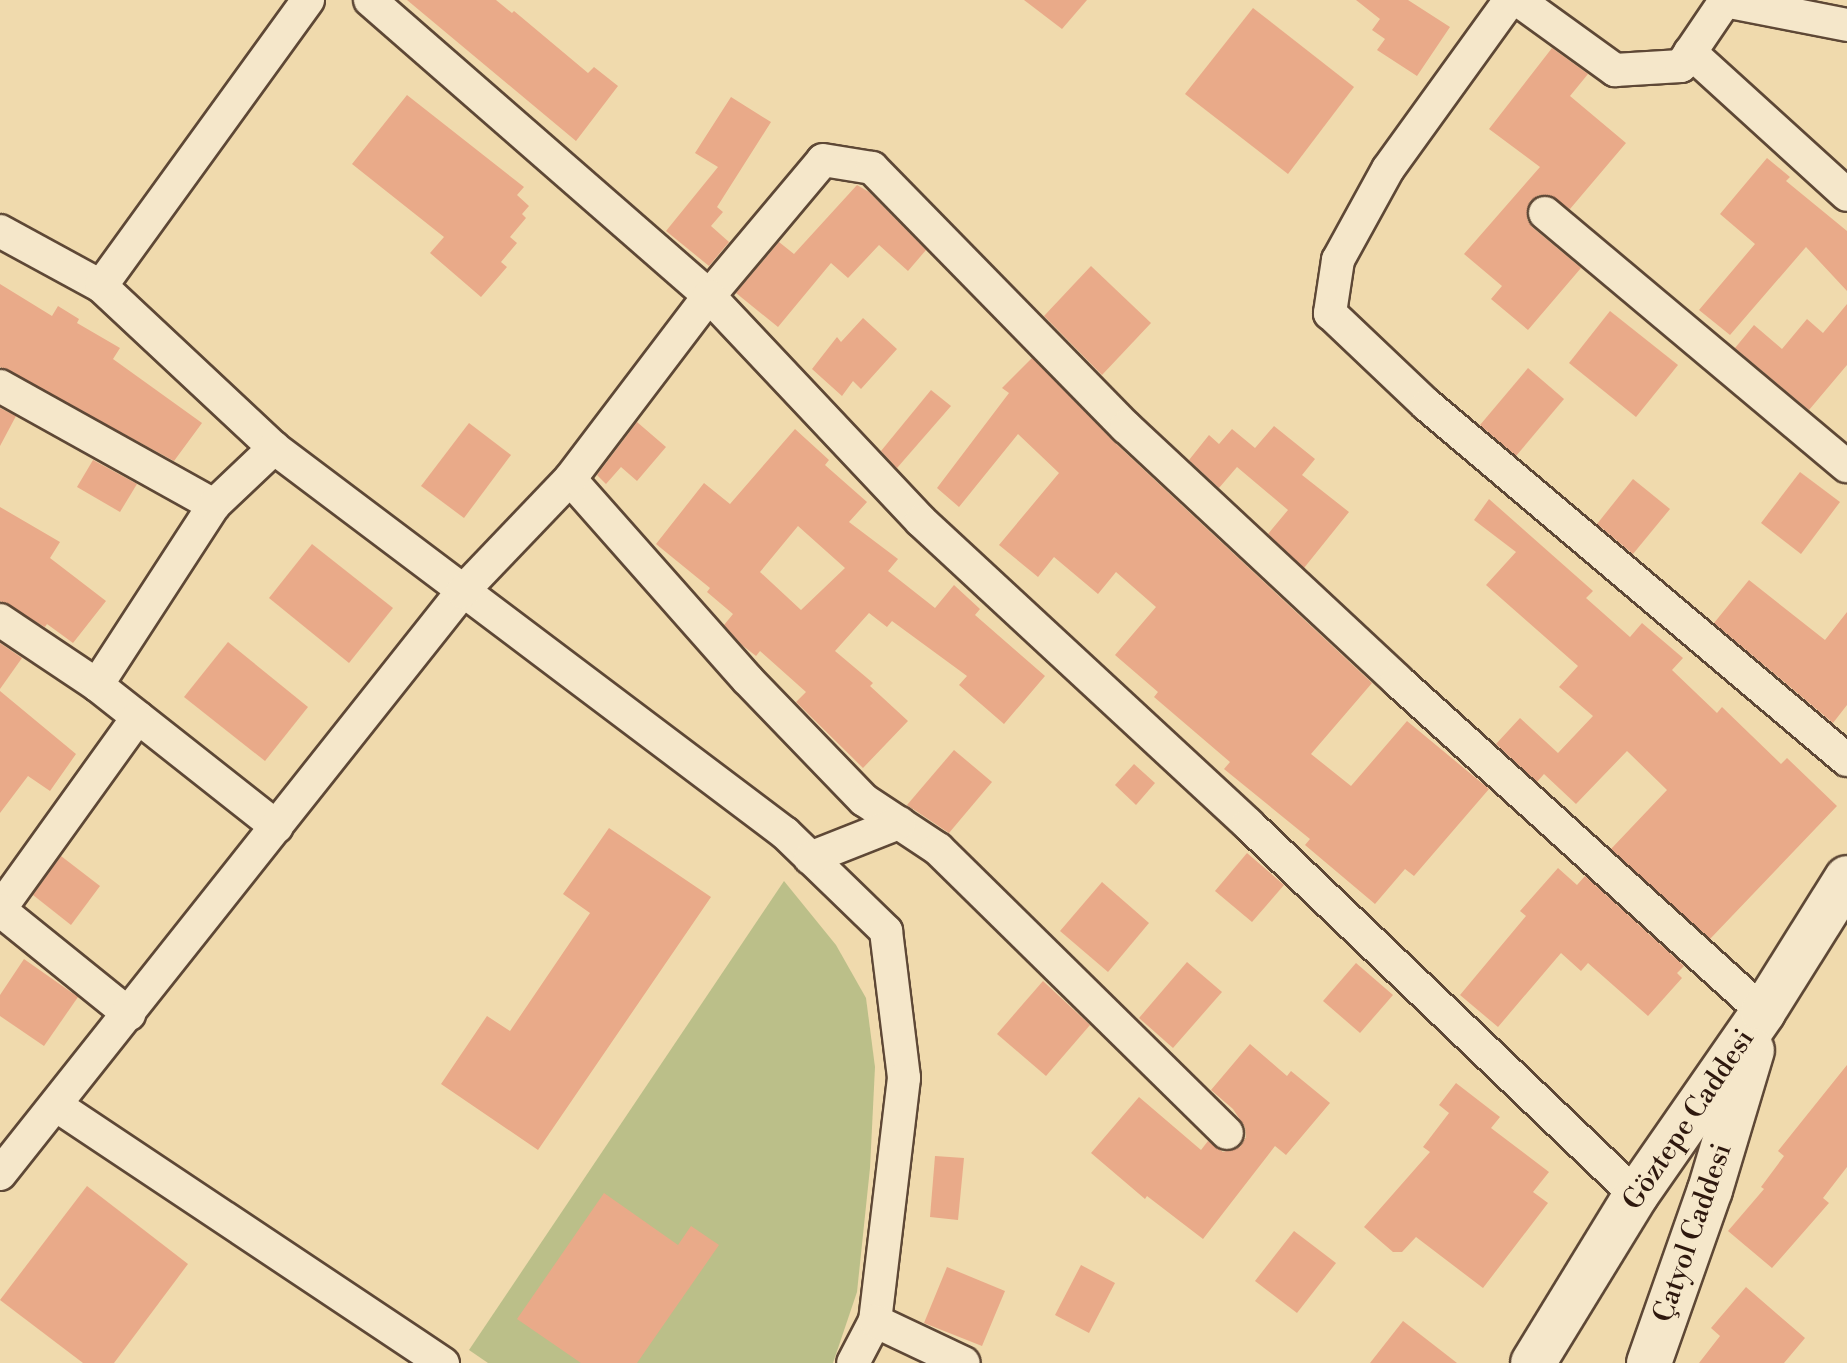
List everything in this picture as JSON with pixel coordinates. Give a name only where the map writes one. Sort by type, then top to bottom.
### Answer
[{"type":"street","points":[[101,286],[308,0]]},
{"type":"street","points":[[370,0],[709,296],[921,521],[1248,824],[1636,1195]]},
{"type":"street","points":[[1510,0],[1388,169],[1338,260],[1330,313],[1427,405],[1847,760]]},
{"type":"street","points":[[1518,0],[1615,70],[1681,66],[1725,1],[1750,2],[1847,25]]},
{"type":"street","points":[[1690,52],[1847,195]]},
{"type":"street","points":[[0,1174],[462,592],[570,479],[709,296],[823,160],[872,168],[1126,427],[1763,1012]]},
{"type":"street","points":[[1545,213],[1847,466]]},
{"type":"street","points":[[0,231],[101,286],[274,448],[785,833],[886,931],[904,1078],[875,1321],[853,1363]]},
{"type":"street","points":[[0,386],[214,505]]},
{"type":"street","points":[[97,685],[214,505],[274,448]]},
{"type":"street","points":[[570,479],[748,680],[864,800],[938,849],[1227,1133]]},
{"type":"street","points":[[0,620],[97,685],[277,827]]},
{"type":"street","points":[[129,1014],[0,910],[138,717]]},
{"type":"street","points":[[810,858],[899,823]]},
{"type":"street","name":"Göztepe Caddesi","points":[[1533,1363],[1636,1195],[1763,1012],[1847,878]]},
{"type":"street","name":"Çatyol Caddesi","points":[[1649,1363],[1710,1190],[1763,1012]]},
{"type":"street","points":[[57,1106],[443,1363]]},
{"type":"street","points":[[875,1321],[964,1363]]},
{"type":"green space","points":[[784,881],[836,945],[866,998],[875,1067],[870,1168],[857,1292],[833,1363],[488,1363],[469,1350]]},
{"type":"building","points":[[407,0],[496,0],[512,13],[514,11],[588,73],[594,67],[618,86],[576,141]]},
{"type":"building","points":[[1024,0],[1087,0],[1062,29]]},
{"type":"building","points":[[1356,0],[1408,0],[1450,27],[1417,76],[1377,50],[1385,39],[1372,30],[1380,19]]},
{"type":"building","points":[[1253,8],[1354,87],[1288,174],[1185,94]]},
{"type":"building","points":[[1552,48],[1588,74],[1570,96],[1626,143],[1570,209],[1549,195],[1539,195],[1530,201],[1527,219],[1532,227],[1581,268],[1528,330],[1491,299],[1502,286],[1464,254],[1540,167],[1489,129]]},
{"type":"building","points":[[407,95],[524,187],[517,195],[529,206],[522,214],[526,218],[510,237],[517,243],[501,262],[507,267],[481,297],[430,253],[444,237],[352,164]]},
{"type":"building","points":[[731,97],[771,122],[717,207],[723,212],[711,226],[729,242],[709,266],[666,231],[718,167],[695,153]]},
{"type":"building","points":[[1767,158],[1790,177],[1786,181],[1847,231],[1847,291],[1806,247],[1730,335],[1699,310],[1755,244],[1720,214]]},
{"type":"building","points":[[857,185],[869,192],[926,250],[908,271],[879,245],[848,278],[831,263],[778,327],[736,293],[779,242],[794,254]]},
{"type":"building","points":[[1091,266],[1151,323],[1102,375],[1044,316]]},
{"type":"building","points":[[0,284],[52,316],[58,306],[79,319],[77,323],[120,348],[113,359],[202,423],[174,461],[0,367]]},
{"type":"building","points":[[1847,304],[1847,365],[1809,410],[1735,348],[1754,325],[1782,349],[1807,319],[1823,333]]},
{"type":"building","points":[[1610,311],[1678,365],[1636,417],[1569,363]]},
{"type":"building","points":[[863,318],[897,349],[861,389],[853,381],[842,396],[812,369],[837,337],[841,342]]},
{"type":"building","points":[[1032,358],[1113,441],[1372,683],[1311,754],[1351,786],[1407,721],[1489,789],[1414,876],[1405,869],[1375,904],[1305,845],[1310,839],[1224,769],[1230,762],[1154,697],[1158,692],[1115,655],[1156,607],[1116,572],[1098,594],[1054,557],[1038,577],[999,545],[1059,473],[1018,434],[959,507],[937,488],[1009,393],[1002,388]]},
{"type":"building","points":[[1528,368],[1564,399],[1516,456],[1480,425]]},
{"type":"building","points":[[931,390],[951,406],[897,468],[881,451]]},
{"type":"building","points":[[0,408],[16,416],[0,446]]},
{"type":"building","points":[[637,422],[666,447],[637,481],[621,467],[606,484],[597,475]]},
{"type":"building","points":[[469,423],[511,455],[464,518],[421,486]]},
{"type":"building","points":[[1274,426],[1315,459],[1302,475],[1349,512],[1304,568],[1268,534],[1288,510],[1237,467],[1219,488],[1189,460],[1209,435],[1219,444],[1232,429],[1255,448]]},
{"type":"building","points":[[795,429],[829,460],[825,465],[867,502],[849,522],[898,559],[888,571],[935,608],[954,585],[980,609],[975,615],[1045,676],[1004,724],[959,685],[967,676],[892,621],[887,627],[869,613],[835,651],[873,683],[870,686],[908,721],[863,768],[796,702],[806,692],[760,651],[756,656],[742,645],[724,625],[733,614],[707,592],[710,588],[656,544],[704,483],[730,504]],"holes":[[[798,526],[845,568],[801,610],[760,572]]]},
{"type":"building","points":[[93,460],[137,484],[120,512],[77,487]]},
{"type":"building","points":[[1800,472],[1840,502],[1801,554],[1761,523]]},
{"type":"building","points":[[1633,479],[1670,509],[1633,554],[1597,524]]},
{"type":"building","points":[[1489,499],[1593,591],[1586,598],[1630,637],[1642,623],[1683,658],[1672,670],[1717,713],[1722,707],[1781,764],[1787,758],[1837,806],[1710,939],[1611,849],[1667,790],[1627,751],[1576,804],[1544,774],[1537,782],[1496,744],[1520,718],[1558,753],[1593,716],[1559,687],[1578,666],[1486,585],[1516,552],[1474,520]]},
{"type":"building","points":[[0,507],[60,542],[50,558],[106,601],[73,643],[47,624],[45,627],[0,601]]},
{"type":"building","points":[[312,544],[393,608],[349,663],[269,598]]},
{"type":"building","points":[[1749,580],[1825,640],[1847,612],[1847,705],[1833,723],[1714,623]]},
{"type":"building","points":[[228,642],[308,707],[265,761],[184,697]]},
{"type":"building","points":[[0,643],[22,658],[0,689]]},
{"type":"building","points":[[0,691],[76,754],[50,791],[28,776],[0,813]]},
{"type":"building","points":[[954,750],[992,782],[949,833],[907,805]]},
{"type":"building","points":[[1134,764],[1155,783],[1136,805],[1115,785]]},
{"type":"building","points":[[609,828],[711,897],[538,1150],[441,1084],[487,1016],[510,1031],[590,913],[563,894]]},
{"type":"building","points":[[1247,853],[1284,885],[1252,922],[1215,891]]},
{"type":"building","points":[[61,856],[100,886],[71,925],[33,895]]},
{"type":"building","points":[[1558,868],[1577,885],[1585,876],[1684,966],[1677,973],[1682,978],[1648,1016],[1588,963],[1581,971],[1561,953],[1498,1027],[1460,995],[1526,916],[1520,911]]},
{"type":"building","points":[[1102,882],[1149,923],[1108,972],[1060,931]]},
{"type":"building","points":[[24,959],[78,997],[44,1046],[0,1016],[0,995]]},
{"type":"building","points":[[1187,962],[1222,992],[1173,1048],[1139,1018]]},
{"type":"building","points":[[1356,963],[1393,995],[1360,1033],[1323,1001]]},
{"type":"building","points":[[1043,981],[1090,1025],[1046,1076],[997,1034]]},
{"type":"building","points":[[1250,1044],[1287,1076],[1291,1071],[1330,1103],[1286,1155],[1275,1146],[1203,1239],[1147,1196],[1145,1199],[1091,1153],[1139,1097],[1201,1150],[1208,1141],[1223,1152],[1240,1147],[1246,1137],[1245,1127],[1233,1109],[1211,1090]]},
{"type":"building","points":[[1847,1065],[1847,1167],[1823,1198],[1829,1203],[1772,1268],[1728,1231],[1764,1189],[1761,1187],[1784,1156],[1778,1151]]},
{"type":"building","points":[[1456,1083],[1500,1117],[1491,1128],[1549,1172],[1533,1192],[1548,1203],[1483,1288],[1416,1237],[1402,1252],[1393,1252],[1364,1227],[1430,1152],[1423,1147],[1449,1113],[1439,1105]]},
{"type":"building","points":[[935,1156],[964,1158],[958,1220],[930,1217]]},
{"type":"building","points":[[87,1186],[188,1264],[114,1363],[83,1363],[0,1300]]},
{"type":"building","points":[[604,1193],[678,1245],[691,1226],[719,1245],[637,1363],[581,1363],[517,1319]]},
{"type":"building","points":[[1294,1231],[1336,1263],[1297,1313],[1255,1281]]},
{"type":"building","points":[[1081,1265],[1115,1283],[1089,1333],[1055,1315]]},
{"type":"building","points":[[947,1267],[1005,1291],[982,1346],[924,1323]]},
{"type":"building","points":[[1746,1287],[1805,1338],[1784,1363],[1699,1363],[1720,1336],[1711,1328]]},
{"type":"building","points":[[1403,1321],[1457,1363],[1370,1363]]}]
